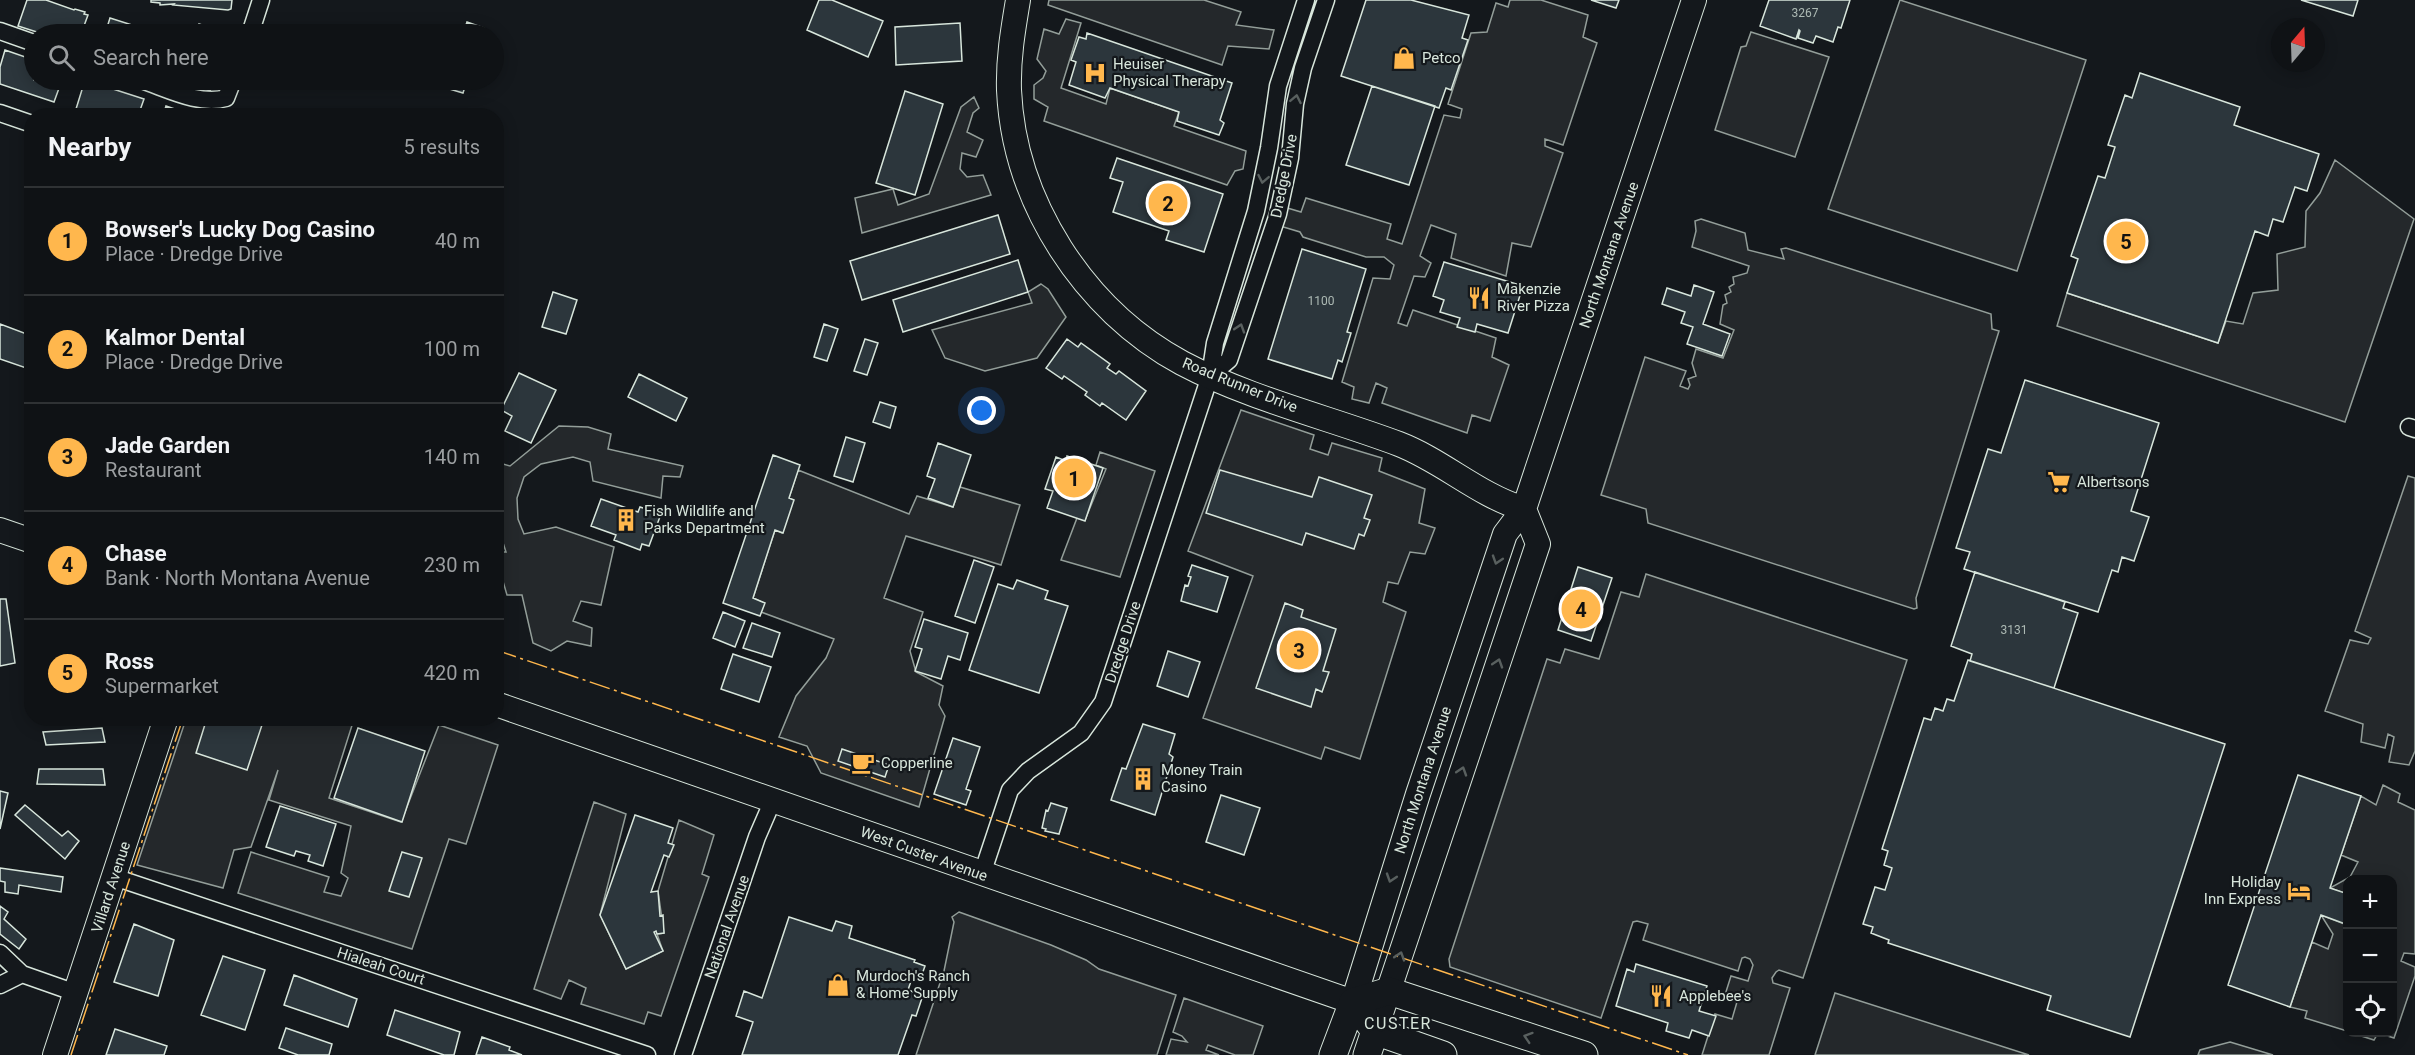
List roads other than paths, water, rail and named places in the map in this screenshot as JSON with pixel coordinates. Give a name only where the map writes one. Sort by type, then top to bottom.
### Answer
[{"type":"main road","name":"Road Runner Drive","points":[[1018,0],[1010,44],[1009,93],[1013,127],[1021,161],[1037,206],[1073,267],[1103,303],[1137,334],[1167,354],[1210,376],[1408,448],[1446,468],[1483,492],[1524,509]]},
{"type":"main road","name":"North Montana Avenue","points":[[1333,1055],[1353,1002],[1414,805],[1505,534],[1524,509],[1694,0]]},
{"type":"main road","points":[[1371,1043],[1538,544],[1524,509]]},
{"type":"main road","points":[[0,530],[24,538]]},
{"type":"main road","name":"West Custer Avenue","points":[[504,707],[1353,1002]]},
{"type":"main road","name":"Villard Avenue","points":[[55,1055],[163,726]]},
{"type":"main road","points":[[1371,1043],[1353,1002],[1389,991],[1584,1055]]},
{"type":"main road","points":[[1371,1043],[1443,1055]]},
{"type":"street","points":[[253,24],[261,0]]},
{"type":"street","name":"Dredge Drive","points":[[982,874],[1010,790],[1028,771],[1081,733],[1103,702],[1210,376],[1215,343],[1256,211],[1269,148],[1278,86],[1306,0]]},
{"type":"street","name":"Dredge Drive","points":[[1210,376],[1229,360],[1278,214],[1290,158],[1295,104],[1301,77],[1326,0]]},
{"type":"street","points":[[0,31],[24,39]]},
{"type":"street","points":[[170,90],[190,97],[216,101],[226,98],[229,90]]},
{"type":"street","points":[[0,113],[24,121]]},
{"type":"street","name":"National Avenue","points":[[683,1055],[757,837],[773,800]]},
{"type":"street","name":"Hialeah Court","points":[[114,877],[647,1055]]},
{"type":"street","points":[[0,953],[22,974],[76,993]]},
{"type":"street","points":[[0,985],[22,974]]},
{"type":"place","name":"Petco","points":[[1404,58]]},
{"type":"place","name":"Heuiser Physical Therapy","points":[[1095,73]]},
{"type":"place","name":"Kalmor Dental","points":[[1168,203]]},
{"type":"place","name":"Ross","points":[[2126,241]]},
{"type":"place","name":"Makenzie River Pizza","points":[[1479,298]]},
{"type":"place","name":"Bowser's Lucky Dog Casino","points":[[1074,478]]},
{"type":"place","name":"Albertsons","points":[[2059,482]]},
{"type":"place","name":"Fish Wildlife and Parks Department","points":[[626,520]]},
{"type":"place","name":"Chase","points":[[1581,609]]},
{"type":"place","name":"Jade Garden","points":[[1299,650]]},
{"type":"place","name":"Copperline","points":[[863,763]]},
{"type":"place","name":"Money Train Casino","points":[[1143,779]]},
{"type":"place","name":"Holiday Inn Express","points":[[2299,891]]},
{"type":"place","name":"Murdoch's Ranch & Home Supply","points":[[838,985]]},
{"type":"place","name":"Applebee's","points":[[1661,996]]},
{"type":"district","name":"CUSTER","points":[[1398,1023]]}]
